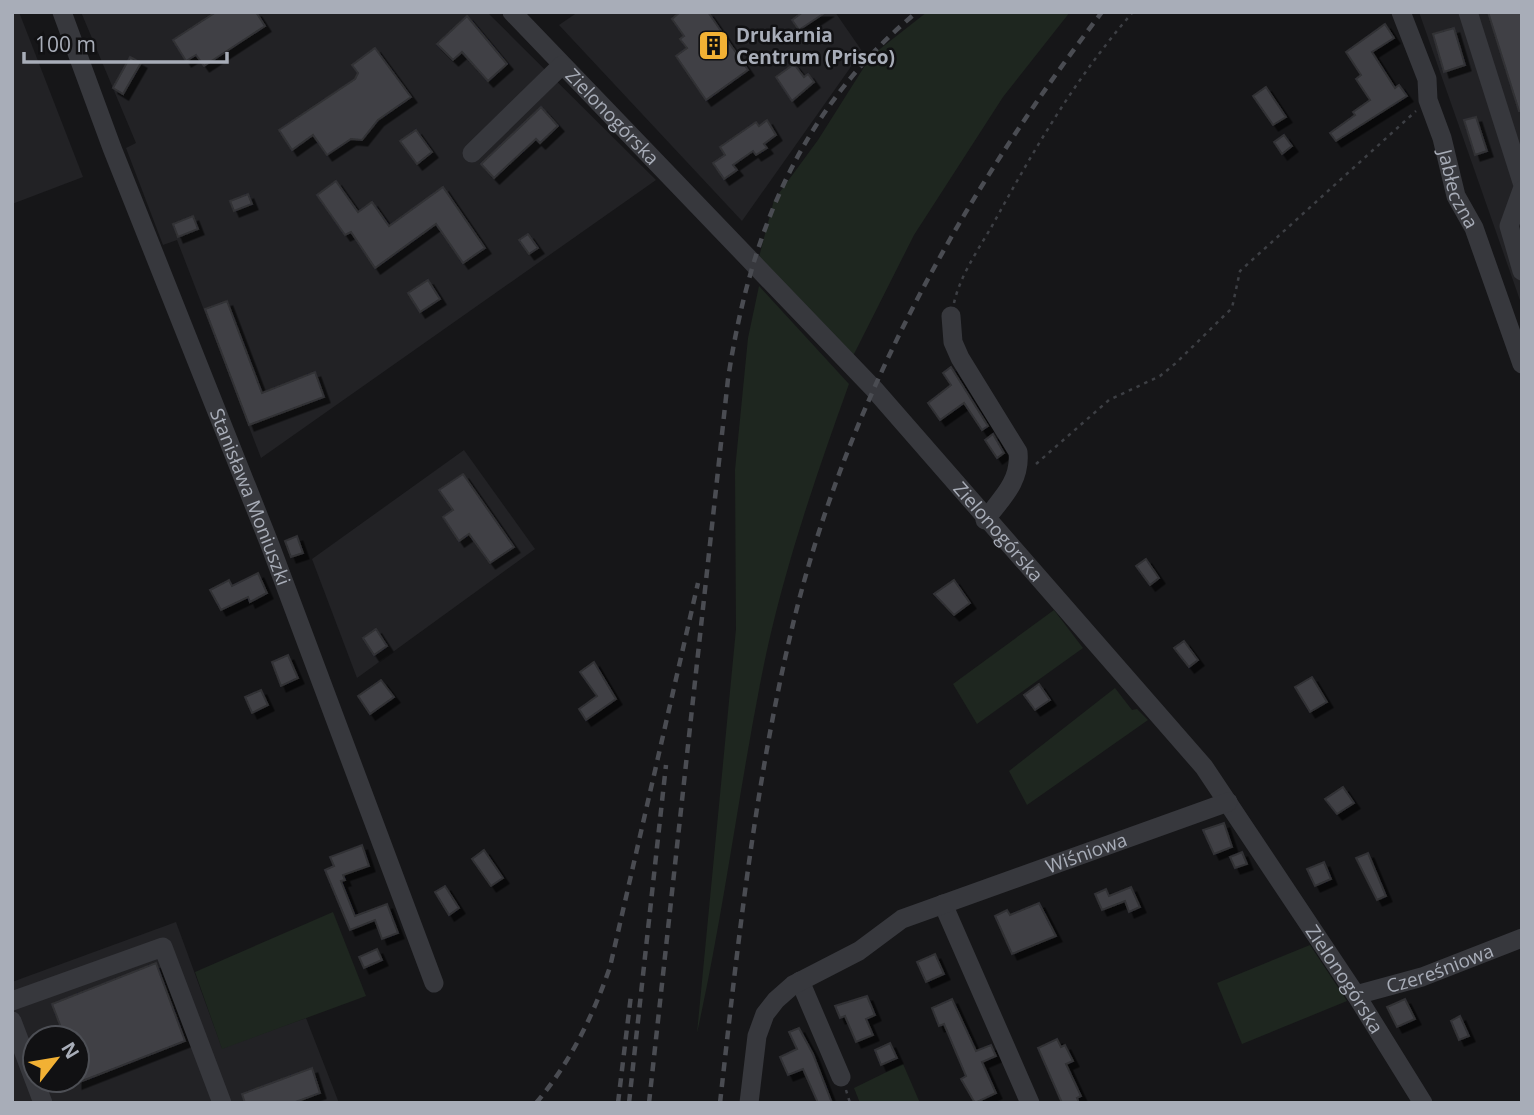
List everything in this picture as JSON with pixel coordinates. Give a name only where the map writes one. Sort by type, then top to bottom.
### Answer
[{"type":"street","name":"Stanisława Moniuszki","points":[[62,12],[112,148],[270,545],[434,984]]},
{"type":"street","name":"Zielonogórska","points":[[512,12],[874,389],[985,520],[1204,767],[1356,995],[1423,1103]]},
{"type":"street","name":"Jabłeczna","points":[[1401,12],[1427,79],[1428,100],[1442,138],[1456,196],[1474,228],[1522,364]]},
{"type":"street","points":[[1468,12],[1522,182]]},
{"type":"street","points":[[472,153],[562,65]]},
{"type":"street","points":[[1522,190],[1509,226],[1522,271]]},
{"type":"street","points":[[951,316],[953,342],[960,358],[1018,452],[1020,466],[1013,485],[985,520]]},
{"type":"street","name":"Wiśniowa","points":[[749,1103],[757,1036],[765,1014],[776,1000],[800,981],[859,951],[902,919],[1228,803]]},
{"type":"street","points":[[943,904],[1030,1103]]},
{"type":"street","name":"Czereśniowa","points":[[1356,995],[1422,976],[1522,938]]},
{"type":"street","points":[[12,1001],[163,947],[222,1103]]},
{"type":"street","points":[[800,981],[841,1077]]},
{"type":"street","points":[[12,1021],[43,1103]]},
{"type":"path","points":[[951,316],[965,275],[1026,162],[1091,64],[1133,12]]},
{"type":"path","points":[[1031,468],[1109,400],[1160,376],[1176,363],[1232,308],[1240,271],[1428,100]]},
{"type":"shaded area","points":[[12,12],[19,12],[83,177],[12,204]]},
{"type":"shaded area","points":[[81,12],[487,12],[656,180],[261,458],[177,240],[163,245],[126,148],[136,143]]},
{"type":"shaded area","points":[[578,12],[835,12],[862,51],[742,221],[559,25]]},
{"type":"shaded area","points":[[927,12],[1070,12],[1003,97],[914,235],[853,356],[759,257],[774,200],[818,140],[871,56]]},
{"type":"shaded area","points":[[1419,12],[1522,12],[1522,306],[1473,166]]},
{"type":"shaded area","points":[[759,286],[849,384],[799,530],[769,641],[697,1033],[736,629],[735,470],[748,338]]},
{"type":"shaded area","points":[[464,450],[535,549],[357,678],[312,559]]},
{"type":"shaded area","points":[[1054,610],[1083,648],[977,724],[953,684]]},
{"type":"shaded area","points":[[1115,688],[1132,710],[1137,709],[1148,720],[1027,805],[1009,771]]},
{"type":"shaded area","points":[[333,912],[366,996],[222,1049],[195,972]]},
{"type":"shaded area","points":[[176,922],[222,1048],[306,1018],[339,1103],[12,1103],[12,982]]},
{"type":"shaded area","points":[[1310,945],[1347,1001],[1242,1044],[1217,983]]},
{"type":"shaded area","points":[[903,1064],[920,1103],[860,1103],[854,1088]]},
{"type":"building","points":[[216,12],[256,12],[265,26],[204,66],[196,55],[186,61],[173,40]]},
{"type":"building","points":[[680,12],[708,12],[748,70],[706,100],[676,56],[687,48],[680,39],[684,36],[672,19]]},
{"type":"building","points":[[803,12],[826,12],[799,30],[792,20]]},
{"type":"building","points":[[1488,12],[1522,12],[1522,111],[1519,111]]},
{"type":"building","points":[[467,16],[507,64],[488,81],[462,52],[453,60],[437,44]]},
{"type":"building","points":[[1385,24],[1394,38],[1372,52],[1395,88],[1399,85],[1407,96],[1336,141],[1330,133],[1370,100],[1356,79],[1361,75],[1346,52]]},
{"type":"building","points":[[1454,28],[1465,65],[1444,72],[1433,34]]},
{"type":"building","points":[[375,48],[411,97],[378,120],[362,140],[351,139],[327,155],[313,135],[292,150],[279,130],[355,79],[358,73],[352,65]]},
{"type":"building","points":[[130,57],[141,63],[123,94],[113,88]]},
{"type":"building","points":[[794,64],[804,77],[808,74],[814,82],[792,101],[776,77]]},
{"type":"building","points":[[1266,87],[1286,117],[1273,125],[1253,96]]},
{"type":"building","points":[[541,107],[558,126],[540,143],[536,139],[494,178],[481,164]]},
{"type":"building","points":[[1476,117],[1487,151],[1475,155],[1464,120]]},
{"type":"building","points":[[767,120],[776,135],[764,144],[767,148],[756,155],[753,151],[733,165],[737,170],[724,179],[713,163],[725,155],[720,147],[756,122],[759,126]]},
{"type":"building","points":[[416,130],[432,152],[417,164],[400,141]]},
{"type":"building","points":[[1284,135],[1292,146],[1282,154],[1274,142]]},
{"type":"building","points":[[336,181],[358,212],[372,202],[389,226],[443,187],[485,248],[463,263],[436,224],[375,268],[351,232],[345,235],[317,195]]},
{"type":"building","points":[[248,194],[252,204],[234,211],[230,201]]},
{"type":"building","points":[[193,216],[198,229],[178,237],[173,224]]},
{"type":"building","points":[[528,234],[538,248],[529,254],[519,240]]},
{"type":"building","points":[[428,280],[440,299],[420,312],[408,293]]},
{"type":"building","points":[[227,301],[262,393],[315,372],[324,397],[249,425],[205,309]]},
{"type":"building","points":[[951,367],[988,426],[982,430],[964,403],[940,420],[928,403],[951,385],[943,373]]},
{"type":"building","points":[[993,434],[1004,453],[997,458],[985,440]]},
{"type":"building","points":[[463,474],[514,547],[490,563],[469,534],[459,541],[443,517],[453,510],[439,490]]},
{"type":"building","points":[[297,536],[303,553],[291,557],[285,541]]},
{"type":"building","points":[[1146,559],[1159,578],[1150,585],[1136,566]]},
{"type":"building","points":[[258,573],[267,593],[250,602],[248,597],[221,610],[210,590],[229,580],[232,586]]},
{"type":"building","points":[[954,580],[970,603],[954,615],[934,594]]},
{"type":"building","points":[[376,629],[387,646],[374,655],[363,638]]},
{"type":"building","points":[[1184,641],[1198,660],[1189,667],[1174,648]]},
{"type":"building","points":[[288,655],[298,678],[281,686],[272,662]]},
{"type":"building","points":[[594,662],[616,699],[586,720],[579,709],[597,696],[580,672]]},
{"type":"building","points":[[1312,677],[1327,702],[1310,712],[1295,687]]},
{"type":"building","points":[[381,680],[394,697],[370,714],[358,696]]},
{"type":"building","points":[[1039,684],[1050,700],[1035,710],[1024,695]]},
{"type":"building","points":[[261,690],[268,705],[252,713],[245,697]]},
{"type":"building","points":[[1343,787],[1354,803],[1337,814],[1325,799]]},
{"type":"building","points":[[1224,823],[1232,847],[1214,854],[1203,830]]},
{"type":"building","points":[[362,845],[369,866],[343,875],[345,880],[341,881],[355,916],[387,904],[398,933],[382,939],[375,920],[350,930],[325,870],[334,866],[330,857]]},
{"type":"building","points":[[484,850],[503,878],[491,886],[472,859]]},
{"type":"building","points":[[1242,852],[1247,864],[1235,868],[1230,857]]},
{"type":"building","points":[[1368,853],[1386,896],[1377,900],[1356,858]]},
{"type":"building","points":[[1324,862],[1331,879],[1315,886],[1307,869]]},
{"type":"building","points":[[445,886],[459,908],[449,915],[435,892]]},
{"type":"building","points":[[1131,887],[1140,907],[1129,912],[1125,901],[1102,910],[1095,894],[1106,889],[1109,896]]},
{"type":"building","points":[[1039,903],[1056,936],[1012,954],[995,916],[1007,910],[1010,915]]},
{"type":"building","points":[[377,949],[382,960],[364,968],[359,957]]},
{"type":"building","points":[[935,954],[944,974],[926,982],[917,962]]},
{"type":"building","points":[[156,963],[185,1041],[91,1078],[91,1024],[60,1024],[52,1004]]},
{"type":"building","points":[[867,996],[875,1015],[866,1019],[873,1035],[856,1042],[845,1016],[840,1018],[835,1006]]},
{"type":"building","points":[[952,999],[976,1051],[991,1045],[996,1056],[982,1062],[996,1093],[975,1103],[961,1079],[966,1076],[944,1024],[939,1026],[932,1008]]},
{"type":"building","points":[[1405,999],[1415,1019],[1397,1027],[1387,1007]]},
{"type":"building","points":[[1460,1016],[1469,1036],[1459,1040],[1451,1021]]},
{"type":"building","points":[[799,1028],[813,1054],[832,1103],[818,1103],[803,1069],[788,1075],[780,1057],[797,1049],[789,1032]]},
{"type":"building","points":[[1057,1039],[1061,1047],[1065,1045],[1073,1061],[1066,1064],[1081,1096],[1077,1098],[1079,1103],[1062,1103],[1038,1048]]},
{"type":"building","points":[[890,1043],[897,1058],[881,1065],[875,1050]]},
{"type":"building","points":[[312,1068],[320,1093],[293,1103],[245,1103],[242,1094]]},
{"type":"railway","points":[[649,1103],[728,379],[750,274],[787,177],[812,132],[842,89],[876,49],[917,12]]},
{"type":"railway","points":[[720,1103],[741,922],[768,743],[793,624],[816,541],[845,459],[878,380],[916,302],[957,227],[1003,153],[1102,12]]},
{"type":"railway","points":[[536,1103],[560,1072],[579,1038],[610,967],[698,583]]},
{"type":"railway","points":[[629,1103],[666,765]]},
{"type":"railway","points":[[618,1103],[631,995]]},
{"type":"place","name":"Drukarnia Centrum (Prisco)","points":[[713,46]]}]
